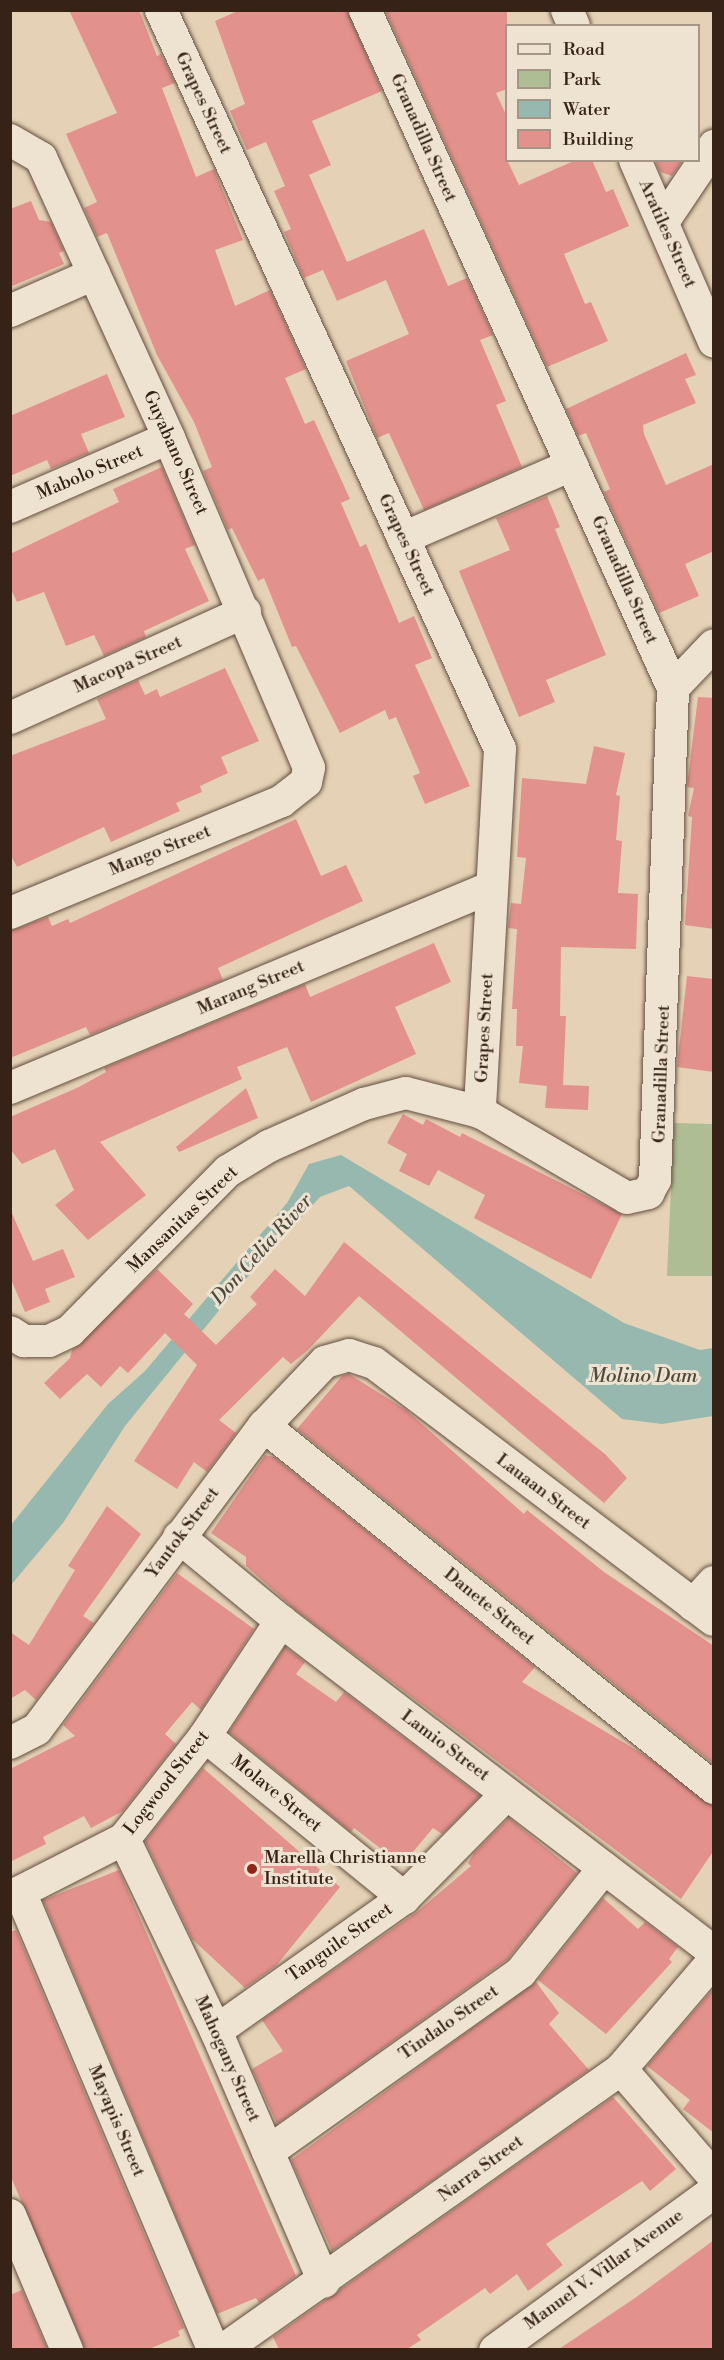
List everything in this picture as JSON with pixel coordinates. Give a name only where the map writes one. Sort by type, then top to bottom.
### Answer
[{"type":"street","name":"Grapes Street","points":[[161,10],[500,749],[480,1112]]},
{"type":"street","name":"Granadilla Street","points":[[365,10],[673,688],[659,1161],[648,1193]]},
{"type":"street","points":[[567,10],[573,24]]},
{"type":"street","name":"Guyabano Street","points":[[12,140],[41,158],[169,438],[306,753],[306,782]]},
{"type":"street","points":[[663,222],[714,146]]},
{"type":"street","name":"Aratiles Street","points":[[636,162],[714,342]]},
{"type":"street","points":[[10,311],[94,274]]},
{"type":"street","name":"Mabolo Street","points":[[10,507],[169,438]]},
{"type":"street","points":[[403,538],[572,465]]},
{"type":"street","name":"Macopa Street","points":[[10,718],[245,612]]},
{"type":"street","points":[[673,688],[714,645]]},
{"type":"street","name":"Mango Street","points":[[10,914],[282,801],[306,782]]},
{"type":"street","name":"Marang Street","points":[[10,1088],[492,887]]},
{"type":"street","name":"Mansanitas Street","points":[[17,1336],[49,1341],[70,1331],[228,1171],[269,1146],[364,1104],[406,1093],[480,1112],[627,1198],[648,1193]]},
{"type":"street","name":"Yantok Street","points":[[10,1743],[37,1729],[264,1426],[325,1362],[349,1355],[374,1363]]},
{"type":"street","name":"Lauaan Street","points":[[374,1363],[703,1612]]},
{"type":"street","name":"Danete Street","points":[[264,1426],[714,1788]]},
{"type":"street","name":"Lamio Street","points":[[179,1537],[281,1621],[714,1953]]},
{"type":"street","points":[[703,1612],[714,1581]]},
{"type":"street","name":"Logwood Street","points":[[15,1895],[124,1839],[205,1737],[281,1621]]},
{"type":"street","name":"Molave Street","points":[[205,1737],[404,1898]]},
{"type":"street","name":"Tanguile Street","points":[[216,2031],[404,1898],[507,1794]]},
{"type":"street","name":"Mahogany Street","points":[[124,1839],[216,2031],[324,2282]]},
{"type":"street","name":"Tindalo Street","points":[[268,2152],[521,1972],[604,1868]]},
{"type":"street","name":"Mayapis Street","points":[[15,1895],[213,2349]]},
{"type":"street","name":"Narra Street","points":[[223,2349],[324,2282],[621,2069],[714,1960]]},
{"type":"street","points":[[621,2069],[714,2177]]},
{"type":"street","name":"Manuel V. Villar Avenue","points":[[495,2349],[714,2191]]},
{"type":"street","points":[[10,2215],[67,2349]]},
{"type":"green space","points":[[674,1123],[713,1124],[713,1276],[667,1276]]},
{"type":"water","name":"Molino Dam","points":[[341,1155],[624,1323],[700,1350],[713,1348],[713,1416],[662,1424],[622,1419],[349,1186],[320,1197],[234,1292],[125,1426],[63,1523],[11,1585],[11,1525],[108,1404],[145,1371],[287,1203],[309,1164]]},
{"type":"building","points":[[69,10],[139,10],[157,56],[161,54],[175,83],[162,88],[196,177],[214,169],[243,240],[215,250],[235,306],[270,290],[306,369],[285,378],[305,424],[314,420],[350,499],[341,503],[360,547],[366,544],[399,623],[414,616],[432,658],[415,665],[470,786],[425,804],[413,776],[420,773],[396,717],[389,720],[385,710],[340,733],[296,646],[292,647],[264,578],[258,581],[232,528],[228,530],[203,471],[212,467],[194,422],[157,355],[107,233],[97,237],[84,208],[97,202],[66,134],[117,113]]},
{"type":"building","points":[[240,10],[347,10],[382,91],[312,121],[331,165],[309,175],[347,262],[424,229],[448,286],[467,278],[493,335],[480,340],[506,401],[496,405],[522,467],[424,510],[389,433],[377,438],[346,361],[409,334],[386,280],[337,301],[323,270],[304,278],[284,232],[291,229],[274,191],[285,186],[266,142],[247,150],[230,111],[245,104],[215,21]]},
{"type":"building","points":[[385,10],[507,10],[505,90],[496,93],[505,113],[505,162],[508,162],[519,185],[571,162],[593,162],[606,192],[613,189],[629,226],[564,254],[585,304],[591,302],[608,341],[547,367]]},
{"type":"building","points":[[656,162],[682,162],[672,176],[660,172]]},
{"type":"building","points":[[31,201],[39,220],[51,222],[64,251],[59,253],[64,264],[10,287],[10,209]]},
{"type":"building","points":[[686,353],[696,375],[685,379],[696,403],[643,425],[644,434],[666,485],[714,464],[714,551],[685,564],[699,596],[659,613],[604,492],[610,489],[586,433],[578,436],[566,409]]},
{"type":"building","points":[[107,374],[125,417],[81,434],[89,453],[51,469],[47,460],[10,476],[10,416]]},
{"type":"building","points":[[162,467],[195,545],[185,549],[209,601],[144,631],[146,637],[104,656],[94,635],[66,646],[44,592],[17,602],[10,587],[10,554],[119,502],[113,489]]},
{"type":"building","points":[[547,496],[560,527],[555,529],[606,655],[546,680],[555,702],[519,717],[459,571],[510,550],[496,518]]},
{"type":"building","points":[[225,668],[259,741],[221,757],[228,773],[200,786],[202,792],[176,803],[180,811],[111,842],[104,827],[17,867],[10,854],[10,756],[106,719],[97,699],[138,680],[145,695],[157,689],[160,697]]},
{"type":"building","points":[[698,697],[714,698],[714,929],[685,925],[692,817],[688,816],[694,788],[687,787]]},
{"type":"building","points":[[594,746],[625,753],[616,795],[620,796],[616,840],[622,841],[618,893],[638,894],[636,949],[561,947],[560,1016],[566,1016],[563,1085],[589,1086],[588,1110],[545,1108],[547,1086],[519,1083],[523,1046],[516,1046],[517,1009],[512,1009],[517,929],[508,928],[511,903],[521,904],[526,858],[517,857],[522,778],[586,784]]},
{"type":"building","points":[[296,819],[321,876],[346,865],[363,901],[218,968],[223,980],[90,1035],[86,1027],[10,1058],[10,931],[48,917],[52,926],[68,919],[70,923]]},
{"type":"building","points":[[434,943],[451,982],[395,1007],[416,1054],[311,1102],[287,1047],[237,1067],[242,1079],[100,1142],[146,1195],[88,1240],[55,1205],[74,1190],[55,1149],[22,1164],[10,1149],[10,1117],[79,1087],[106,1072],[104,1068],[305,984],[310,997]]},
{"type":"building","points":[[687,976],[714,979],[714,1072],[677,1067]]},
{"type":"building","points":[[246,1088],[258,1118],[179,1152],[176,1147]]},
{"type":"building","points":[[403,1114],[423,1125],[426,1119],[460,1137],[462,1133],[622,1214],[591,1279],[474,1218],[485,1195],[438,1170],[429,1186],[399,1171],[407,1154],[387,1143]]},
{"type":"building","points":[[10,1209],[33,1261],[63,1249],[75,1277],[45,1289],[50,1302],[25,1312],[10,1277]]},
{"type":"building","points":[[344,1242],[606,1455],[627,1478],[604,1503],[359,1296],[308,1350],[291,1364],[283,1357],[219,1420],[236,1433],[207,1472],[194,1462],[177,1489],[134,1461],[197,1365],[165,1333],[128,1373],[120,1366],[101,1387],[87,1374],[60,1399],[44,1383],[70,1358],[72,1350],[157,1269],[193,1304],[184,1314],[216,1345],[257,1304],[250,1297],[275,1269],[305,1296]]},
{"type":"building","points":[[349,1374],[406,1410],[524,1514],[527,1510],[604,1572],[714,1646],[714,1764],[297,1429],[342,1376]]},
{"type":"building","points":[[265,1455],[274,1457],[535,1667],[522,1682],[643,1754],[714,1806],[714,1850],[681,1899],[297,1611],[246,1566],[246,1557],[211,1533]]},
{"type":"building","points":[[107,1506],[141,1534],[83,1616],[94,1623],[36,1700],[25,1690],[10,1699],[10,1632],[29,1645],[75,1570],[68,1566]]},
{"type":"building","points":[[177,1573],[254,1629],[201,1710],[192,1702],[165,1734],[176,1744],[123,1811],[91,1828],[84,1816],[43,1837],[46,1844],[10,1862],[10,1769],[75,1736],[63,1725]]},
{"type":"building","points":[[285,1647],[305,1662],[296,1674],[336,1702],[344,1692],[480,1796],[442,1834],[433,1828],[402,1865],[354,1828],[351,1832],[229,1732]]},
{"type":"building","name":"Marella Christianne Institute","points":[[203,1768],[340,1887],[276,1966],[245,1988],[192,1939],[145,1841]]},
{"type":"building","points":[[509,1818],[577,1873],[508,1959],[277,2124],[252,2069],[283,2051],[262,2020],[418,1911],[471,1866],[468,1863],[474,1853]]},
{"type":"building","points":[[119,1870],[296,2276],[259,2303],[256,2298],[217,2314],[43,1900]]},
{"type":"building","points":[[603,1898],[638,1929],[645,1922],[678,1947],[669,1959],[672,1962],[606,2034],[538,1980]]},
{"type":"building","points":[[16,1930],[184,2328],[178,2331],[180,2336],[149,2349],[85,2349],[10,2175],[10,1932]]},
{"type":"building","points":[[536,1982],[559,2013],[549,2024],[589,2070],[332,2251],[291,2160]]},
{"type":"building","points":[[714,1988],[714,2133],[683,2109],[690,2100],[647,2066]]},
{"type":"building","points":[[613,2097],[676,2169],[650,2191],[642,2181],[546,2244],[563,2265],[528,2291],[517,2274],[490,2294],[485,2288],[417,2335],[421,2340],[407,2349],[279,2349],[273,2337]]},
{"type":"building","points":[[714,2240],[714,2349],[559,2349],[635,2298]]},
{"type":"building","points":[[22,2290],[47,2349],[10,2349],[10,2295]]},
{"type":"place","name":"Marella Christianne Institute","points":[[252,1869]]},
{"type":"water label","name":"Don Celia River","points":[[262,1250]]}]
